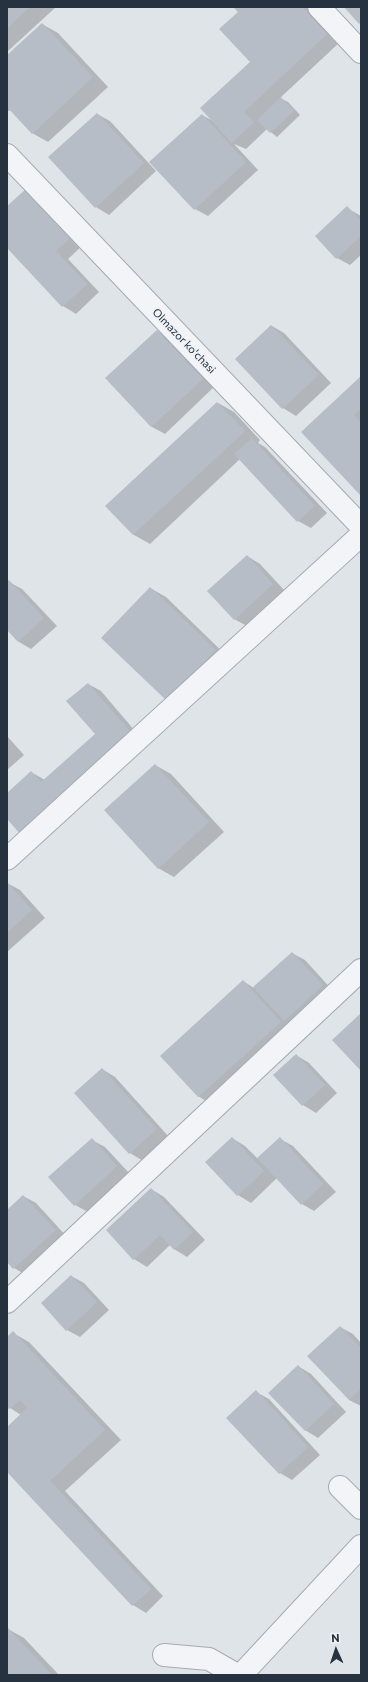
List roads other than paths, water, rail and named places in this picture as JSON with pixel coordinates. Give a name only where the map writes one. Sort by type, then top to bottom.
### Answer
[{"type":"street","points":[[319,7],[361,52]]},
{"type":"street","name":"Olmazor ko'chasi","points":[[7,155],[361,526]]},
{"type":"street","points":[[7,859],[361,535]]},
{"type":"street","points":[[7,1302],[361,970]]},
{"type":"street","points":[[340,1487],[361,1508]]},
{"type":"street","points":[[241,1675],[361,1546]]},
{"type":"street","points":[[164,1655],[209,1659],[237,1675]]}]
